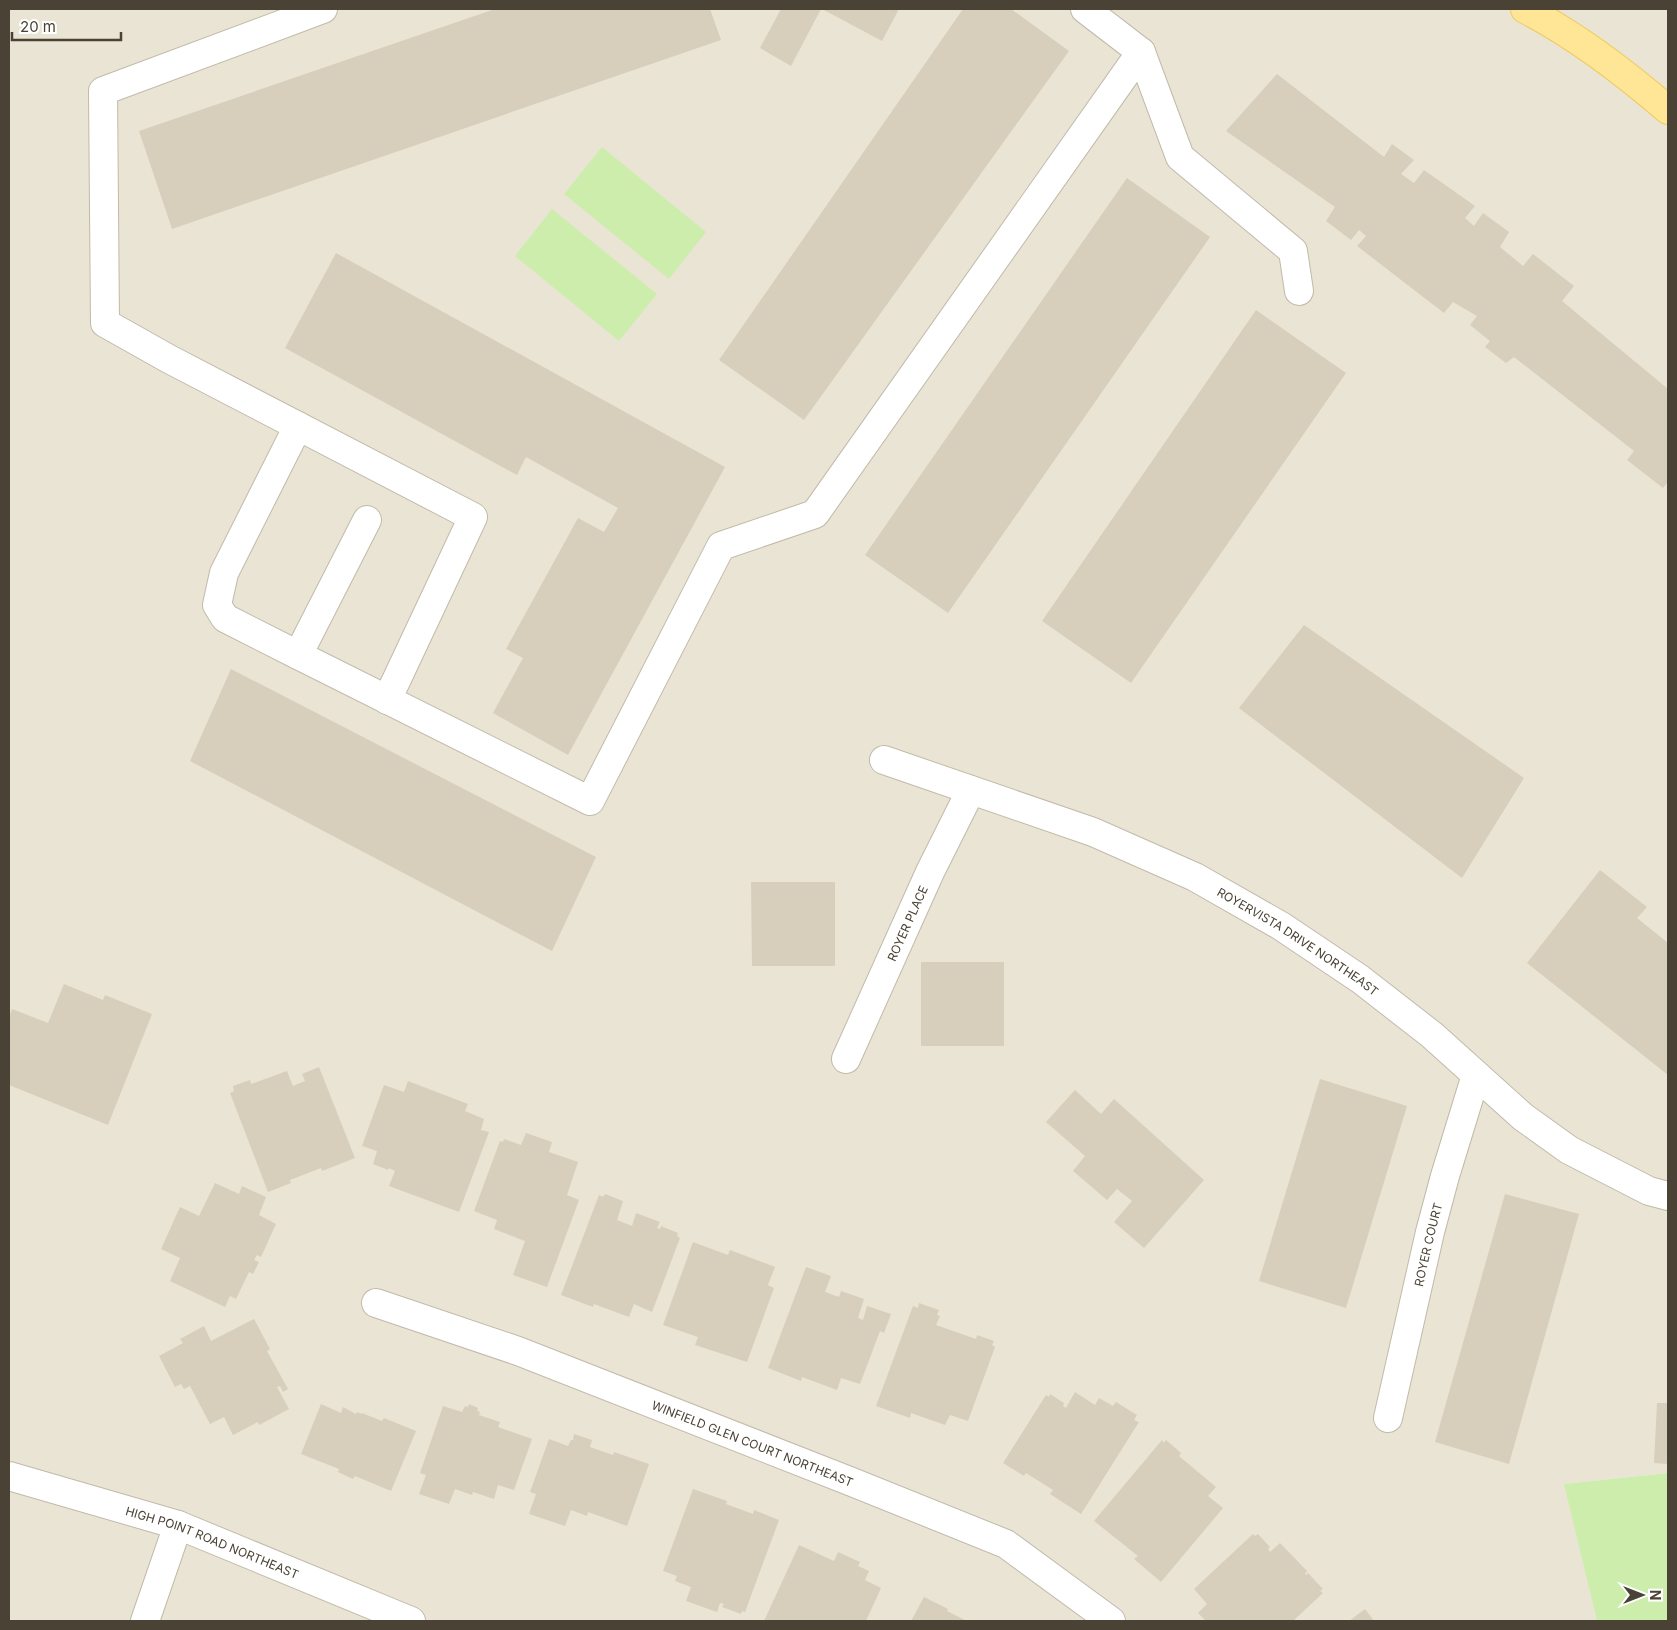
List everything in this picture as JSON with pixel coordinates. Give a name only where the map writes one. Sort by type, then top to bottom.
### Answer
[{"type":"main road","points":[[1525,9],[1586,46],[1642,87],[1668,110]]},
{"type":"street","points":[[323,9],[103,91],[105,324],[473,517],[387,700]]},
{"type":"street","points":[[1085,9],[1141,52],[1180,157],[1293,251],[1299,291]]},
{"type":"street","points":[[298,426],[224,573],[217,605],[225,618],[590,801],[721,546],[816,514],[1141,52]]},
{"type":"street","points":[[298,655],[367,520]]},
{"type":"street","name":"ROYERVISTA DRIVE NORTHEAST","points":[[884,760],[1093,832],[1195,877],[1281,926],[1360,979],[1432,1034],[1523,1117],[1569,1150],[1649,1191],[1668,1196]]},
{"type":"street","name":"ROYER PLACE","points":[[846,1059],[930,872],[971,790]]},
{"type":"street","name":"ROYER COURT","points":[[1388,1418],[1430,1232],[1476,1075]]},
{"type":"street","name":"WINFIELD GLEN COURT NORTHEAST","points":[[376,1303],[518,1351],[1006,1544],[1110,1621]]},
{"type":"street","name":"HIGH POINT ROAD NORTHEAST","points":[[9,1476],[178,1525],[411,1621]]},
{"type":"street","points":[[145,1621],[178,1525]]},
{"type":"shaded area","points":[[9,9],[1668,9],[1668,1473],[1565,1484],[1597,1621],[9,1621]]},
{"type":"green space","points":[[602,147],[706,232],[669,279],[564,194]]},
{"type":"green space","points":[[552,209],[657,294],[619,341],[515,256]]},
{"type":"green space","points":[[1668,1473],[1668,1621],[1597,1621],[1564,1484]]},
{"type":"building","points":[[495,9],[710,9],[721,40],[172,229],[139,131]]},
{"type":"building","points":[[781,9],[821,9],[791,66],[760,48]]},
{"type":"building","points":[[822,9],[899,9],[882,41]]},
{"type":"building","points":[[963,9],[1011,9],[1069,51],[804,420],[719,360]]},
{"type":"building","points":[[1277,74],[1384,157],[1392,144],[1414,160],[1401,174],[1414,183],[1424,170],[1475,206],[1465,218],[1474,226],[1483,213],[1509,232],[1500,247],[1523,266],[1533,254],[1574,286],[1562,301],[1668,389],[1668,482],[1663,488],[1627,460],[1634,451],[1514,357],[1506,363],[1485,347],[1490,341],[1470,325],[1477,316],[1453,302],[1444,313],[1357,246],[1366,236],[1359,230],[1351,240],[1326,221],[1335,207],[1226,131]]},
{"type":"building","points":[[1127,178],[1210,237],[948,613],[865,555]]},
{"type":"building","points":[[336,253],[725,467],[568,755],[493,713],[523,658],[506,649],[578,518],[604,532],[618,508],[526,457],[517,475],[285,348]]},
{"type":"building","points":[[1256,310],[1346,373],[1131,683],[1042,621]]},
{"type":"building","points":[[1304,625],[1524,778],[1462,878],[1239,708]]},
{"type":"building","points":[[231,669],[596,857],[552,951],[190,761]]},
{"type":"building","points":[[1600,870],[1647,907],[1637,918],[1668,943],[1668,1075],[1527,963]]},
{"type":"building","points":[[751,882],[835,882],[835,966],[752,966]]},
{"type":"building","points":[[921,962],[1004,962],[1004,1046],[921,1046]]},
{"type":"building","points":[[64,984],[103,1000],[105,995],[152,1014],[108,1125],[9,1085],[9,1017],[12,1009],[48,1023]]},
{"type":"building","points":[[319,1067],[355,1158],[322,1171],[321,1168],[290,1180],[291,1183],[268,1192],[230,1093],[234,1091],[233,1086],[250,1080],[251,1084],[287,1071],[293,1086],[305,1081],[302,1074]]},
{"type":"building","points":[[1320,1079],[1407,1106],[1346,1308],[1259,1281]]},
{"type":"building","points":[[408,1081],[468,1104],[465,1111],[484,1119],[481,1130],[489,1132],[459,1212],[389,1186],[395,1171],[373,1164],[377,1151],[362,1146],[384,1085],[404,1092]]},
{"type":"building","points":[[1075,1090],[1101,1114],[1114,1099],[1204,1180],[1144,1248],[1114,1222],[1132,1201],[1117,1189],[1107,1200],[1073,1171],[1085,1156],[1046,1122]]},
{"type":"building","points":[[526,1133],[552,1142],[549,1152],[578,1162],[567,1195],[579,1200],[547,1287],[513,1275],[525,1241],[494,1229],[497,1220],[474,1211],[500,1141],[503,1142],[504,1139],[521,1145]]},
{"type":"building","points":[[215,1183],[239,1194],[242,1186],[266,1197],[259,1215],[276,1224],[261,1257],[257,1255],[254,1260],[259,1262],[253,1274],[249,1272],[236,1299],[230,1296],[225,1307],[170,1281],[180,1258],[161,1249],[180,1207],[199,1216]]},
{"type":"building","points":[[605,1194],[623,1201],[617,1220],[632,1226],[636,1213],[660,1222],[657,1228],[660,1229],[661,1226],[678,1233],[677,1236],[680,1238],[652,1312],[634,1304],[629,1317],[594,1304],[593,1307],[561,1295],[599,1195],[603,1197]]},
{"type":"building","points":[[1505,1194],[1579,1214],[1509,1464],[1435,1442]]},
{"type":"building","points":[[693,1242],[728,1255],[730,1250],[775,1267],[768,1285],[774,1288],[747,1362],[695,1345],[698,1337],[663,1325]]},
{"type":"building","points":[[806,1267],[831,1276],[825,1292],[839,1297],[841,1291],[864,1299],[858,1318],[863,1320],[867,1306],[891,1314],[884,1333],[880,1331],[860,1384],[841,1378],[837,1390],[802,1377],[801,1381],[768,1368]]},
{"type":"building","points":[[919,1303],[939,1310],[937,1315],[940,1316],[936,1325],[976,1339],[977,1335],[994,1341],[992,1345],[995,1347],[968,1421],[950,1415],[945,1425],[911,1413],[910,1418],[876,1406],[913,1306],[918,1308]]},
{"type":"building","points":[[254,1319],[270,1349],[267,1351],[288,1389],[283,1392],[280,1386],[277,1387],[289,1409],[259,1425],[258,1422],[233,1435],[224,1417],[210,1424],[190,1386],[184,1389],[181,1384],[175,1387],[159,1356],[183,1343],[180,1339],[204,1326],[211,1341]]},
{"type":"building","points":[[1075,1392],[1095,1405],[1099,1398],[1113,1406],[1116,1402],[1137,1415],[1134,1420],[1139,1422],[1081,1514],[1050,1494],[1053,1490],[1026,1473],[1024,1476],[1003,1463],[1046,1395],[1049,1397],[1050,1394],[1064,1403],[1063,1406],[1066,1408]]},
{"type":"building","points":[[1657,1403],[1668,1403],[1668,1464],[1654,1463]]},
{"type":"building","points":[[321,1404],[341,1413],[343,1407],[356,1414],[357,1412],[362,1413],[382,1421],[384,1418],[416,1431],[391,1491],[355,1476],[353,1479],[338,1472],[339,1469],[301,1454]]},
{"type":"building","points":[[469,1404],[478,1408],[479,1415],[500,1422],[498,1427],[532,1439],[514,1490],[498,1485],[494,1499],[473,1492],[472,1495],[455,1489],[449,1504],[419,1494],[426,1475],[420,1473],[443,1406],[462,1412],[465,1406],[468,1407]]},
{"type":"building","points":[[574,1434],[592,1440],[590,1447],[613,1455],[614,1452],[649,1464],[627,1526],[588,1512],[587,1516],[571,1510],[565,1526],[529,1514],[536,1494],[530,1492],[549,1439],[568,1446],[571,1440],[573,1440]]},
{"type":"building","points":[[1162,1440],[1164,1443],[1166,1440],[1181,1453],[1179,1456],[1216,1487],[1208,1496],[1223,1508],[1161,1582],[1134,1559],[1138,1556],[1094,1521]]},
{"type":"building","points":[[693,1489],[727,1501],[726,1504],[753,1514],[754,1510],[779,1520],[745,1612],[742,1611],[741,1614],[722,1607],[724,1604],[720,1603],[717,1612],[686,1601],[691,1587],[675,1581],[677,1576],[663,1571]]},
{"type":"building","points":[[1253,1534],[1255,1536],[1258,1534],[1270,1547],[1268,1549],[1270,1552],[1280,1543],[1307,1571],[1305,1574],[1308,1573],[1323,1589],[1320,1591],[1323,1593],[1293,1621],[1206,1621],[1198,1613],[1207,1604],[1194,1589]]},
{"type":"building","points":[[799,1545],[834,1561],[838,1552],[860,1562],[858,1566],[869,1571],[865,1580],[881,1588],[866,1621],[764,1621]]},
{"type":"building","points":[[924,1597],[948,1609],[947,1611],[967,1621],[911,1621]]},
{"type":"building","points":[[1365,1609],[1374,1621],[1349,1621]]}]
